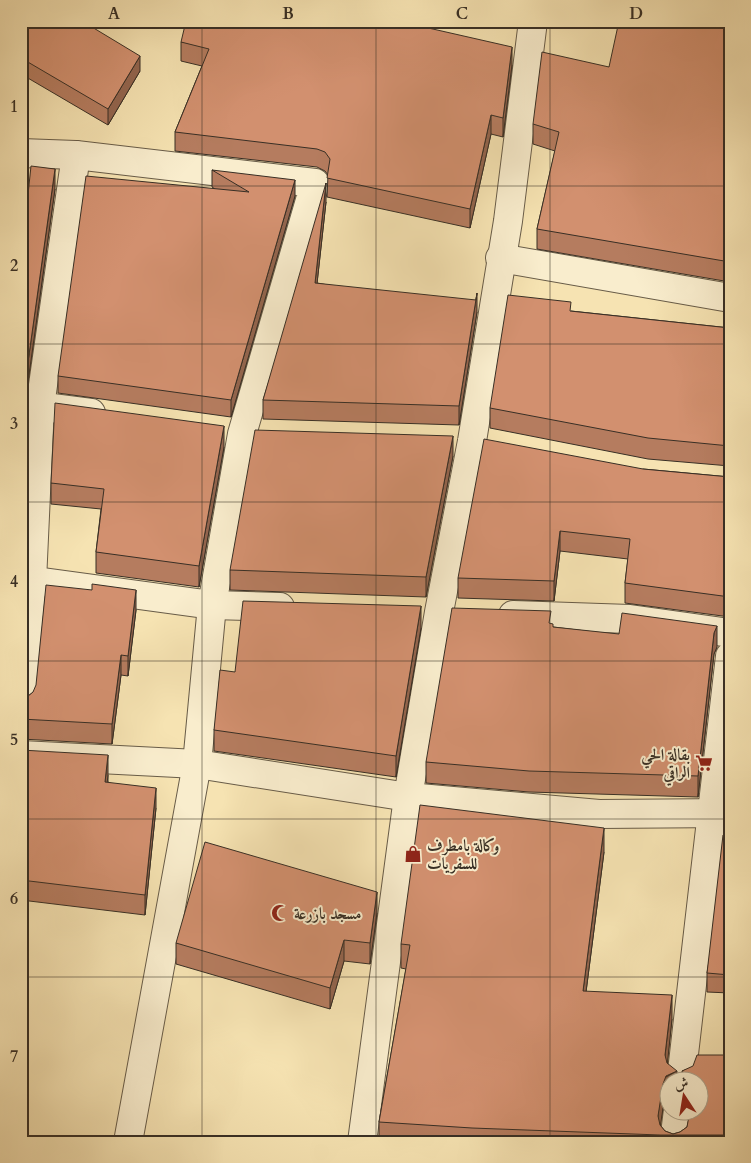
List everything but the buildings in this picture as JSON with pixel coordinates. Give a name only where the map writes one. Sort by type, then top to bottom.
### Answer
[{"type":"street","points":[[362,1142],[408,797],[439,612],[472,441],[500,258],[508,221],[533,21]]},
{"type":"street","points":[[21,153],[76,155],[315,183],[242,434],[212,605],[198,764],[128,1142]]},
{"type":"street","points":[[21,703],[27,580],[30,405],[76,155]]},
{"type":"street","points":[[500,258],[730,298]]},
{"type":"street","points":[[30,405],[117,416]]},
{"type":"street","points":[[213,430],[271,435]]},
{"type":"street","points":[[444,440],[472,441],[501,447]]},
{"type":"street","points":[[27,580],[212,605],[301,608]]},
{"type":"street","points":[[409,611],[630,619],[730,634]]},
{"type":"street","points":[[682,1070],[720,813],[730,656]]},
{"type":"street","points":[[21,755],[198,764],[408,797],[599,814],[720,813]]},
{"type":"street","points":[[674,1142],[677,1120]]},
{"type":"place","name":"بقالة الحي الراقي","points":[[704,763]]},
{"type":"place","name":"وكالة بامطرف للسفريات","points":[[413,854]]},
{"type":"place","name":"مسجد بازرعة","points":[[280,913]]}]
